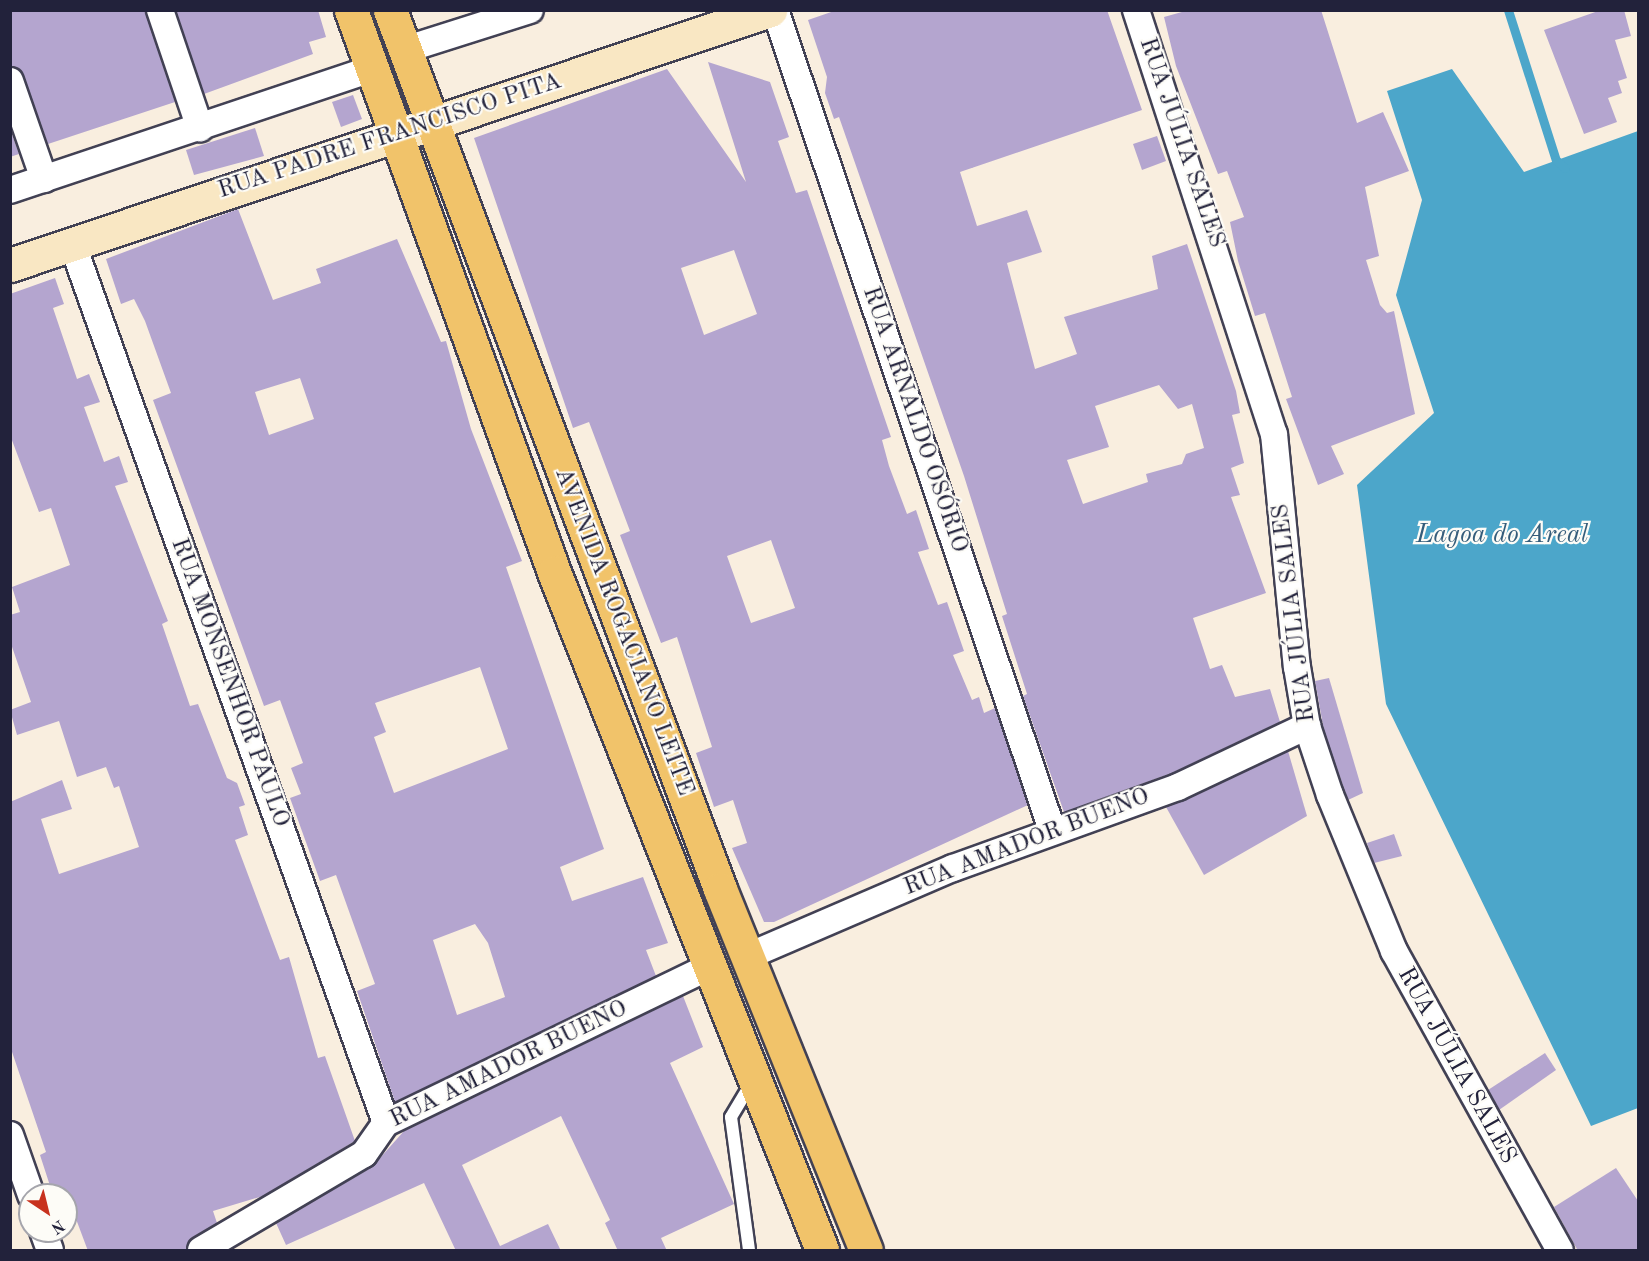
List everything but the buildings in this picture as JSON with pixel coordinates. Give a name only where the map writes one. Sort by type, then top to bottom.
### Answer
[{"type":"main road","name":"AVENIDA ROGACIANO LEITE","points":[[351,10],[533,516],[707,968],[819,1250]]},
{"type":"main road","name":"AVENIDA ROGACIANO LEITE","points":[[390,10],[429,124],[746,957],[866,1251]]},
{"type":"street","points":[[160,10],[200,128]]},
{"type":"street","points":[[404,50],[531,10]]},
{"type":"street","name":"RUA PADRE FRANCISCO PITA","points":[[10,265],[396,133],[770,10]]},
{"type":"street","name":"RUA ARNALDO OSÓRIO","points":[[775,10],[1052,830]]},
{"type":"street","name":"RUA JÚLIA SALES","points":[[1136,10],[1274,434],[1307,726],[1394,951],[1560,1251]]},
{"type":"street","points":[[10,190],[372,69]]},
{"type":"street","points":[[10,81],[44,180]]},
{"type":"street","name":"RUA MONSENHOR PAULO","points":[[72,243],[386,1123]]},
{"type":"street","name":"RUA AMADOR BUENO","points":[[746,957],[1052,830],[1178,787],[1307,726]]},
{"type":"street","name":"RUA AMADOR BUENO","points":[[201,1251],[364,1154],[386,1123],[707,968]]},
{"type":"street","points":[[10,1135],[27,1183]]},
{"type":"lane","points":[[749,1251],[731,1117],[753,1081]]},
{"type":"water","name":"Lagoa do Areal","points":[[1452,69],[1524,172],[1638,131],[1638,1108],[1591,1126],[1386,704],[1357,485],[1434,413],[1396,295],[1422,200],[1387,91]]},
{"type":"waterway","points":[[1508,10],[1556,160],[1565,168]]}]
